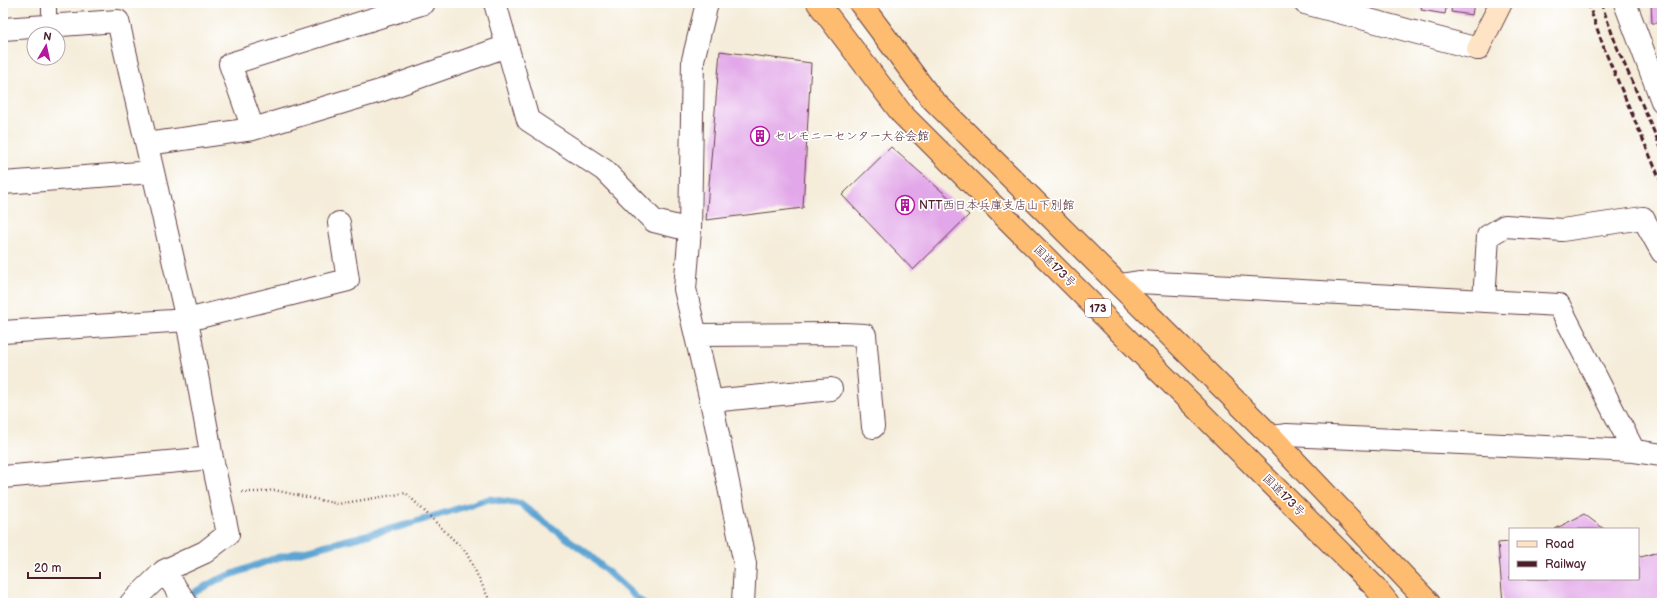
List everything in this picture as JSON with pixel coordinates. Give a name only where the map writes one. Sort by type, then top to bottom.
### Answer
[{"type":"highway","name":"国道173号","points":[[818,3],[902,114],[1364,576],[1388,603]]},
{"type":"highway","name":"173","points":[[860,3],[931,98],[1272,437],[1429,603]]},
{"type":"street","points":[[253,129],[230,64],[424,3]]},
{"type":"street","points":[[495,3],[528,120],[604,170],[654,221],[690,230]]},
{"type":"street","points":[[707,3],[693,60],[690,230],[685,289],[746,564],[743,603]]},
{"type":"street","points":[[1305,3],[1478,49],[1501,3]]},
{"type":"street","points":[[1625,3],[1662,101]]},
{"type":"street","points":[[49,26],[118,21],[187,320],[212,458],[228,534],[206,552],[164,571],[131,603]]},
{"type":"street","points":[[3,29],[26,28]]},
{"type":"street","points":[[147,144],[253,129],[380,91],[507,46]]},
{"type":"street","points":[[3,183],[153,172]]},
{"type":"street","points":[[1484,301],[1488,236],[1505,226],[1562,230],[1643,218],[1662,252]]},
{"type":"street","points":[[3,332],[187,320],[348,280],[339,223]]},
{"type":"street","points":[[1120,285],[1139,282],[1559,305],[1634,451]]},
{"type":"street","points":[[696,336],[865,335],[872,427]]},
{"type":"street","points":[[711,401],[831,389]]},
{"type":"street","points":[[1272,437],[1287,435],[1634,451],[1662,455]]},
{"type":"street","points":[[3,477],[212,458]]},
{"type":"street","points":[[164,571],[186,603]]},
{"type":"lane","points":[[49,3],[49,26]]},
{"type":"path","points":[[219,491],[260,492],[274,490],[338,504],[406,493],[466,552],[491,603]]},
{"type":"building","points":[[1422,3],[1447,3],[1445,14],[1421,10]]},
{"type":"building","points":[[1452,3],[1474,3],[1472,15],[1451,12]]},
{"type":"building","points":[[1651,3],[1662,3],[1662,23],[1652,23]]},
{"type":"building","name":"セレモニーセンター大谷会館","points":[[720,51],[811,63],[803,208],[706,220]]},
{"type":"building","name":"NTT西日本兵庫支店山下別館","points":[[891,147],[969,215],[913,270],[842,195]]},
{"type":"building","points":[[1584,514],[1603,528],[1557,528]]},
{"type":"building","points":[[1509,542],[1509,580],[1639,580],[1639,556],[1641,557],[1662,551],[1662,603],[1503,603],[1498,543]]},
{"type":"waterway","points":[[184,598],[217,580],[273,559],[406,525],[489,499],[520,504],[587,553],[642,603]]},
{"type":"railway","points":[[1588,3],[1605,51],[1662,184]]},
{"type":"railway","points":[[1601,3],[1617,47],[1662,150]]},
{"type":"place","name":"セレモニーセンター大谷会館","points":[[760,136]]},
{"type":"place","name":"NTT西日本兵庫支店山下別館","points":[[905,205]]}]
